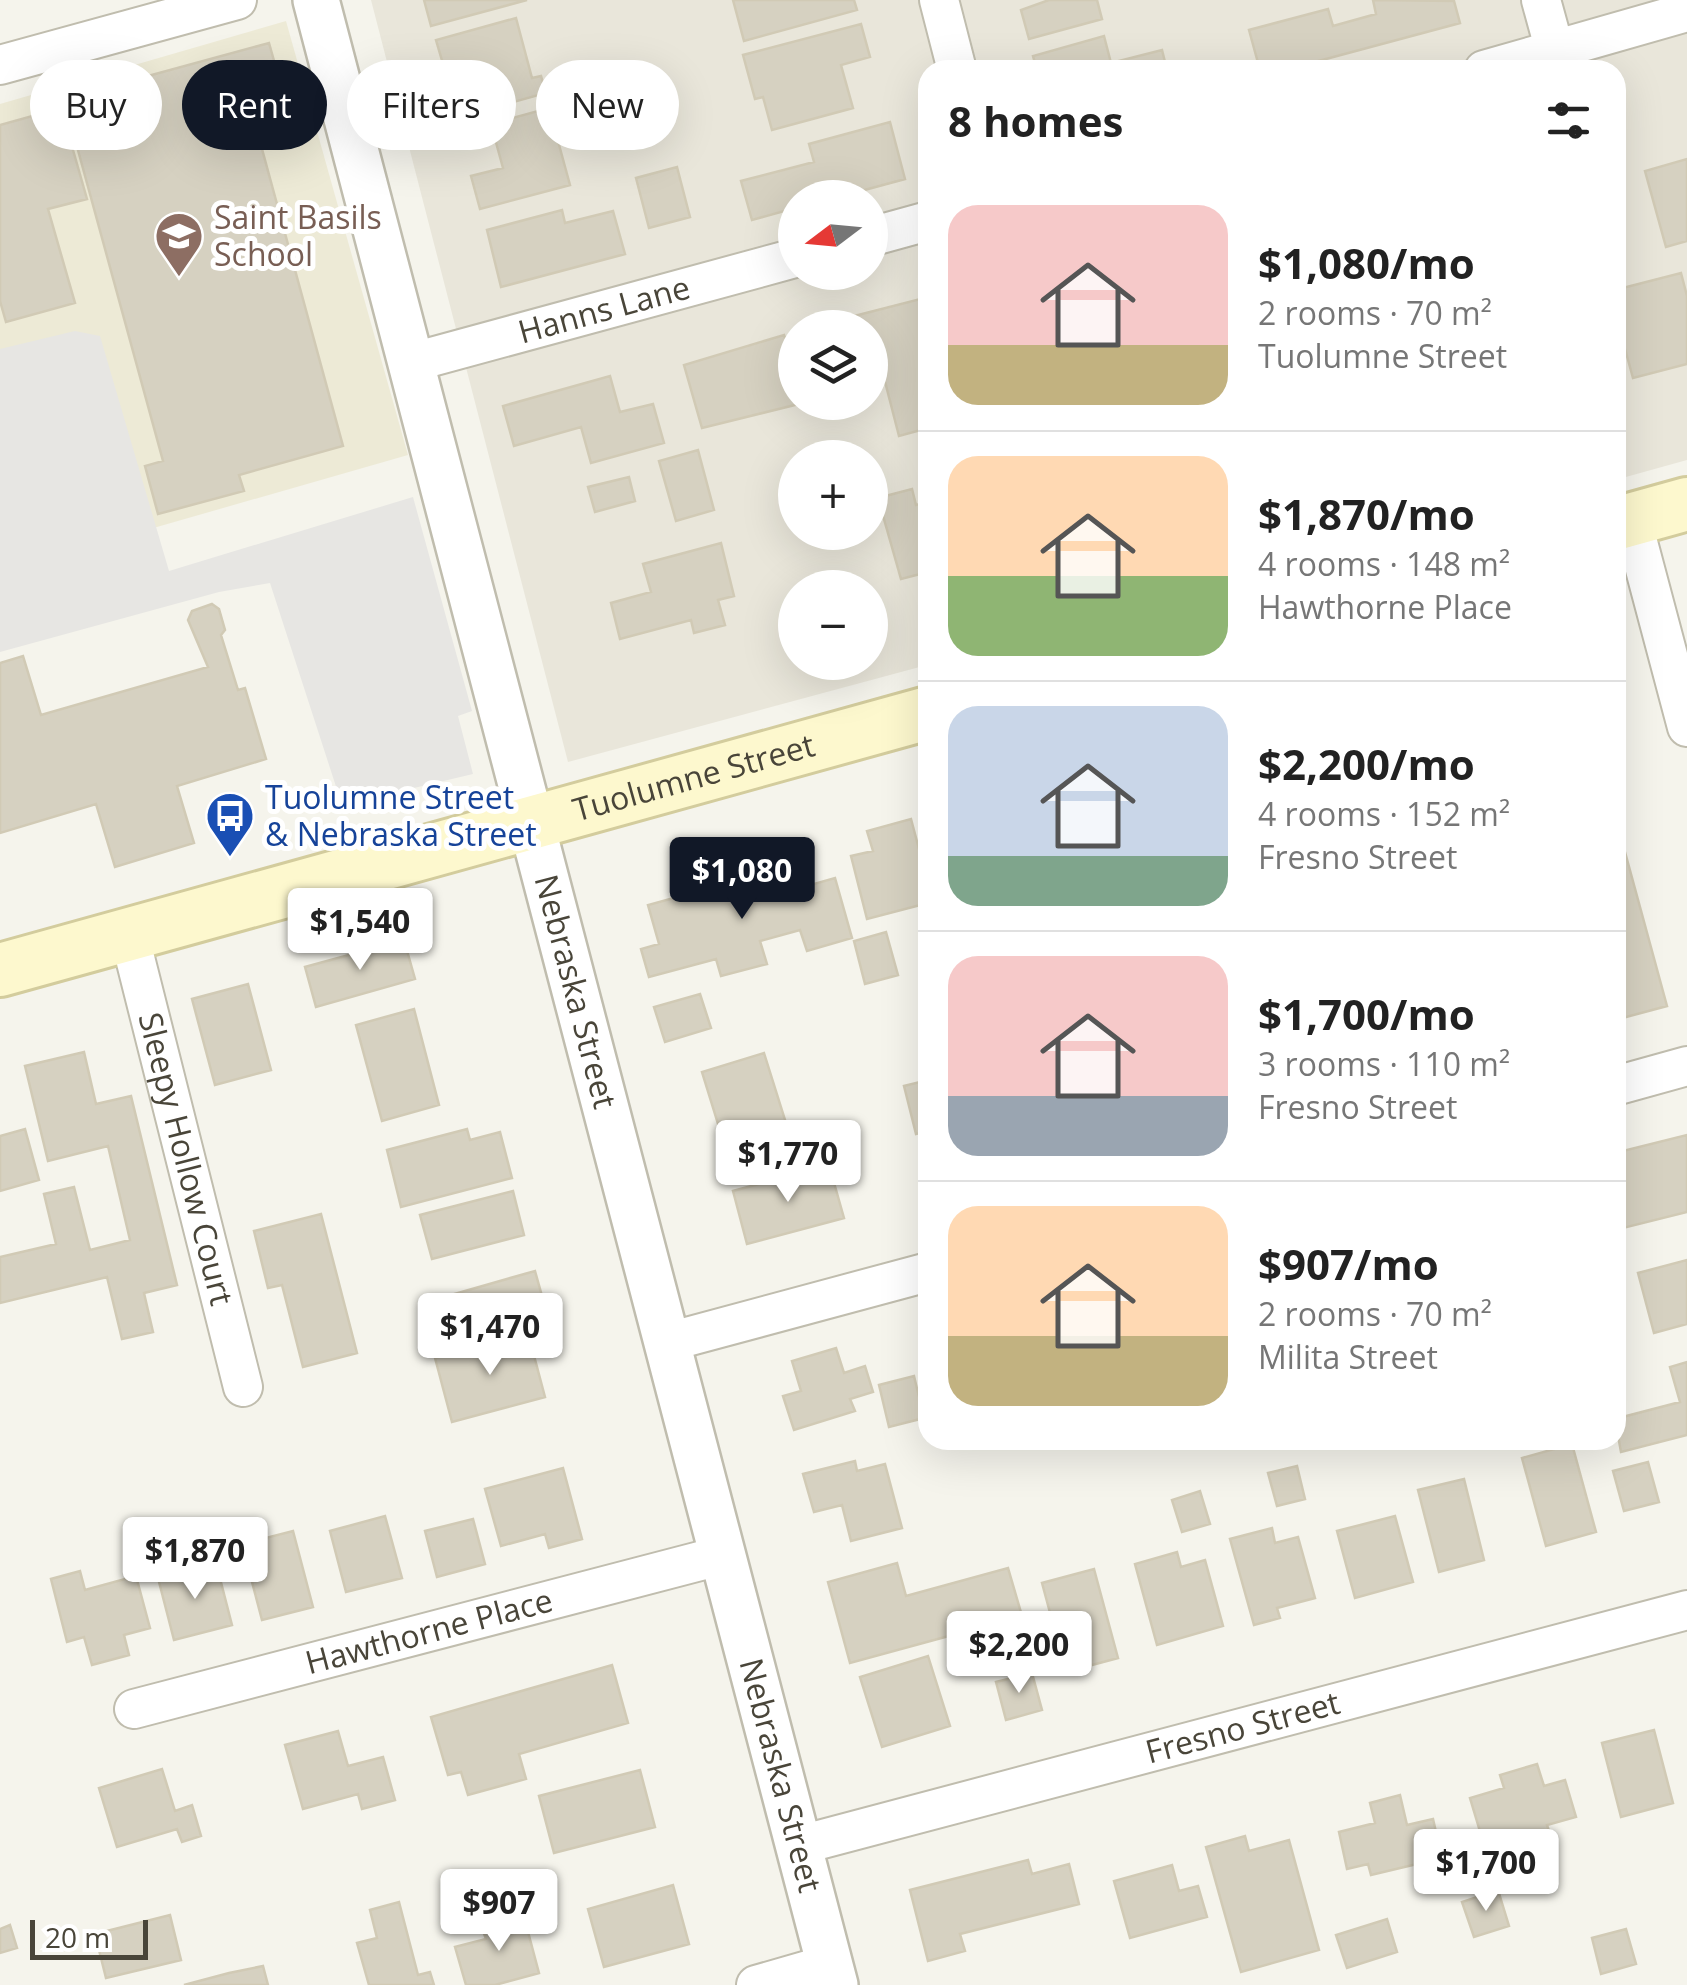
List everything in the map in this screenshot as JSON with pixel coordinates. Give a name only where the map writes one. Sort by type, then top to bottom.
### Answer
[{"type":"main road","points":[[1626,521],[1687,504]]},
{"type":"main road","name":"Tuolumne Street","points":[[0,970],[918,717]]},
{"type":"street","points":[[0,65],[237,0]]},
{"type":"street","name":"Nebraska Street","points":[[316,0],[534,822],[832,1974]]},
{"type":"street","points":[[938,0],[955,60]]},
{"type":"street","points":[[1541,0],[1555,51]]},
{"type":"street","points":[[1521,60],[1687,12]]},
{"type":"street","points":[[888,232],[918,224]]},
{"type":"street","name":"Hanns Lane","points":[[413,362],[778,263]]},
{"type":"street","points":[[1626,532],[1687,727]]},
{"type":"street","name":"Sleepy Hollow Court","points":[[129,934],[243,1387]]},
{"type":"street","points":[[1626,1083],[1687,1066]]},
{"type":"street","points":[[668,1342],[918,1275]]},
{"type":"street","name":"Hawthorne Place","points":[[134,1709],[723,1555]]},
{"type":"street","name":"Fresno Street","points":[[800,1845],[1687,1610]]},
{"type":"street","points":[[756,1985],[832,1974]]},
{"type":"shaded area","points":[[371,0],[1687,0],[1687,460],[1626,477],[1626,60],[918,60],[918,667],[888,676],[888,570],[778,570],[778,680],[871,680],[568,762],[410,150],[516,150],[516,60],[387,60]]},
{"type":"shaded area","name":"Saint Basils School","points":[[286,21],[297,60],[182,60],[182,150],[322,150],[408,455],[0,572],[0,104],[30,95],[30,150],[162,150],[162,60],[152,60]]},
{"type":"shaded area","points":[[75,331],[100,336],[169,571],[413,497],[472,711],[458,716],[473,774],[342,805],[270,583],[219,592],[0,652],[0,349]]},
{"type":"building","points":[[424,0],[527,0],[431,26]]},
{"type":"building","points":[[733,0],[854,0],[857,10],[744,41]]},
{"type":"building","points":[[1049,0],[1097,0],[1102,19],[1029,39],[1021,10]]},
{"type":"building","points":[[1373,0],[1454,1],[1460,23],[1322,60],[1257,60],[1249,30],[1328,9],[1333,26],[1376,14]]},
{"type":"building","points":[[516,18],[532,78],[536,77],[536,96],[516,101],[516,60],[442,60],[436,40]]},
{"type":"building","points":[[861,24],[870,57],[841,65],[853,108],[772,130],[763,97],[755,99],[743,55]]},
{"type":"building","points":[[1104,36],[1110,60],[1034,60],[1033,56]]},
{"type":"building","points":[[269,43],[274,60],[207,60]]},
{"type":"building","points":[[1162,50],[1164,60],[1123,60]]},
{"type":"building","points":[[182,67],[182,150],[262,150],[343,446],[239,475],[244,491],[158,514],[145,466],[163,461],[78,150],[162,150],[162,72]]},
{"type":"building","points":[[536,112],[536,150],[560,150],[570,185],[480,209],[471,176],[503,168],[498,150],[516,150],[516,117]]},
{"type":"building","points":[[30,117],[30,150],[73,150],[87,199],[48,209],[75,303],[6,322],[0,301],[0,125]]},
{"type":"building","points":[[890,122],[905,179],[888,184],[888,180],[778,180],[778,213],[752,220],[741,181],[814,162],[809,144]]},
{"type":"building","points":[[1687,159],[1687,241],[1666,247],[1645,171]]},
{"type":"building","points":[[677,167],[690,217],[649,228],[636,178]]},
{"type":"building","points":[[562,210],[565,223],[613,211],[625,254],[501,287],[487,230]]},
{"type":"building","points":[[1681,273],[1687,296],[1687,364],[1633,378],[1626,352],[1626,287]]},
{"type":"building","points":[[918,300],[918,431],[899,436],[888,393],[888,310],[878,310]]},
{"type":"building","points":[[778,337],[778,409],[702,428],[684,365]]},
{"type":"building","points":[[610,376],[620,412],[653,404],[664,443],[591,463],[581,427],[514,446],[503,406]]},
{"type":"building","points":[[698,450],[714,510],[676,521],[659,461]]},
{"type":"building","points":[[629,477],[635,501],[595,512],[588,487]]},
{"type":"building","points":[[912,489],[918,504],[918,575],[901,579],[888,533],[888,495]]},
{"type":"building","points":[[721,543],[734,596],[718,600],[725,625],[694,633],[691,620],[620,639],[611,603],[651,592],[643,564]]},
{"type":"building","points":[[212,604],[219,609],[225,630],[221,635],[238,690],[245,688],[266,759],[177,786],[194,843],[115,867],[96,804],[0,833],[0,663],[23,656],[41,715],[208,667],[188,620],[192,611]]},
{"type":"building","points":[[911,819],[918,845],[918,906],[867,919],[851,856],[873,851],[867,831]]},
{"type":"building","points":[[1626,856],[1667,1006],[1626,1017]]},
{"type":"building","points":[[780,869],[786,892],[835,878],[852,938],[807,951],[800,930],[760,941],[767,964],[721,976],[716,959],[649,977],[641,949],[659,944],[648,905],[699,891],[696,879],[726,871],[730,883]]},
{"type":"building","points":[[886,932],[898,975],[865,984],[854,941]]},
{"type":"building","points":[[404,940],[415,979],[316,1007],[305,967]]},
{"type":"building","points":[[248,984],[271,1070],[215,1085],[192,999]]},
{"type":"building","points":[[700,994],[711,1028],[665,1042],[654,1007]]},
{"type":"building","points":[[414,1009],[439,1105],[382,1121],[356,1025]]},
{"type":"building","points":[[84,1052],[96,1104],[131,1096],[177,1285],[144,1293],[153,1332],[122,1339],[107,1277],[0,1303],[0,1257],[56,1244],[44,1194],[74,1187],[90,1250],[130,1240],[108,1146],[48,1161],[25,1066]]},
{"type":"building","points":[[764,1053],[785,1120],[723,1140],[702,1072]]},
{"type":"building","points":[[918,1082],[918,1134],[916,1134],[904,1086]]},
{"type":"building","points":[[25,1129],[39,1180],[0,1191],[0,1136]]},
{"type":"building","points":[[467,1129],[470,1140],[500,1132],[512,1178],[401,1207],[387,1150]]},
{"type":"building","points":[[1687,1135],[1687,1212],[1626,1227],[1626,1150]]},
{"type":"building","points":[[829,1165],[844,1218],[747,1244],[733,1191]]},
{"type":"building","points":[[513,1191],[524,1235],[432,1259],[420,1215]]},
{"type":"building","points":[[321,1214],[357,1353],[303,1367],[282,1285],[268,1288],[254,1231]]},
{"type":"building","points":[[1687,1260],[1687,1324],[1654,1333],[1638,1273]]},
{"type":"building","points":[[535,1271],[547,1314],[458,1339],[447,1296]]},
{"type":"building","points":[[528,1333],[545,1397],[452,1422],[435,1358]]},
{"type":"building","points":[[836,1348],[844,1373],[865,1366],[873,1392],[850,1399],[855,1411],[794,1430],[783,1396],[801,1391],[792,1361]]},
{"type":"building","points":[[1687,1362],[1687,1435],[1621,1452],[1626,1450],[1626,1416],[1680,1402],[1670,1367]]},
{"type":"building","points":[[914,1376],[918,1420],[889,1427],[879,1385]]},
{"type":"building","points":[[1551,1450],[1574,1450],[1596,1532],[1546,1546],[1522,1458]]},
{"type":"building","points":[[855,1461],[857,1471],[885,1464],[902,1528],[851,1541],[842,1505],[814,1512],[803,1474]]},
{"type":"building","points":[[1648,1462],[1659,1502],[1624,1511],[1613,1471]]},
{"type":"building","points":[[1297,1466],[1305,1499],[1277,1506],[1268,1473]]},
{"type":"building","points":[[563,1468],[582,1539],[549,1548],[545,1534],[501,1546],[485,1489]]},
{"type":"building","points":[[1464,1479],[1484,1560],[1439,1572],[1418,1490]]},
{"type":"building","points":[[1200,1491],[1210,1524],[1182,1532],[1172,1500]]},
{"type":"building","points":[[385,1516],[402,1578],[346,1592],[330,1531]]},
{"type":"building","points":[[1395,1516],[1413,1582],[1355,1598],[1337,1531]]},
{"type":"building","points":[[473,1519],[485,1564],[437,1577],[425,1531]]},
{"type":"building","points":[[1272,1528],[1275,1543],[1298,1537],[1315,1598],[1277,1608],[1280,1618],[1254,1625],[1230,1539]]},
{"type":"building","points":[[293,1531],[313,1607],[262,1620],[242,1544]]},
{"type":"building","points":[[1177,1552],[1181,1567],[1205,1560],[1223,1626],[1157,1645],[1135,1564]]},
{"type":"building","points":[[216,1563],[232,1625],[174,1640],[158,1578]]},
{"type":"building","points":[[897,1563],[906,1596],[1008,1568],[1022,1616],[850,1663],[828,1582]]},
{"type":"building","points":[[1094,1569],[1118,1658],[1066,1672],[1042,1583]]},
{"type":"building","points":[[80,1571],[85,1590],[136,1576],[150,1628],[124,1635],[129,1655],[92,1665],[84,1637],[67,1642],[51,1579]]},
{"type":"building","points":[[928,1656],[950,1726],[882,1747],[860,1677]]},
{"type":"building","points":[[612,1665],[628,1723],[519,1754],[526,1779],[468,1795],[461,1772],[448,1775],[431,1717]]},
{"type":"building","points":[[1032,1673],[1042,1710],[1006,1720],[996,1682]]},
{"type":"building","points":[[1654,1730],[1673,1803],[1621,1817],[1602,1743]]},
{"type":"building","points":[[338,1731],[348,1766],[383,1757],[395,1800],[362,1809],[358,1794],[303,1809],[285,1745]]},
{"type":"building","points":[[1537,1764],[1544,1786],[1565,1780],[1576,1817],[1547,1825],[1555,1849],[1491,1868],[1470,1798],[1504,1788],[1500,1775]]},
{"type":"building","points":[[162,1769],[175,1811],[192,1805],[201,1836],[182,1842],[177,1829],[117,1847],[99,1788]]},
{"type":"building","points":[[640,1770],[655,1827],[554,1853],[539,1796]]},
{"type":"building","points":[[1400,1795],[1407,1825],[1433,1819],[1442,1858],[1371,1875],[1368,1864],[1347,1869],[1339,1832],[1375,1823],[1370,1803]]},
{"type":"building","points":[[1245,1836],[1249,1851],[1289,1840],[1319,1950],[1241,1972],[1206,1847]]},
{"type":"building","points":[[1028,1860],[1032,1874],[1069,1864],[1079,1904],[960,1934],[965,1951],[928,1961],[910,1890]]},
{"type":"building","points":[[1172,1865],[1179,1891],[1198,1886],[1207,1917],[1130,1938],[1114,1881]]},
{"type":"building","points":[[673,1885],[689,1944],[604,1967],[588,1909]]},
{"type":"building","points":[[1498,1890],[1509,1926],[1474,1937],[1462,1902]]},
{"type":"building","points":[[399,1902],[418,1975],[430,1972],[434,1985],[369,1985],[357,1943],[377,1938],[370,1910]]},
{"type":"building","points":[[523,1913],[539,1973],[495,1985],[466,1985],[455,1947],[486,1939],[481,1925]]},
{"type":"building","points":[[170,1915],[181,1960],[106,1978],[95,1934]]},
{"type":"building","points":[[1387,1919],[1397,1952],[1347,1968],[1336,1935]]},
{"type":"building","points":[[10,1925],[17,1948],[0,1953],[0,1929]]},
{"type":"building","points":[[1626,1929],[1636,1964],[1601,1974],[1592,1938]]},
{"type":"building","points":[[263,1966],[268,1985],[184,1985],[229,1973]]},
{"type":"place","name":"Saint Basils School","points":[[179,278]]},
{"type":"place","name":"Tuolumne Street & Nebraska Street","points":[[230,858]]}]
